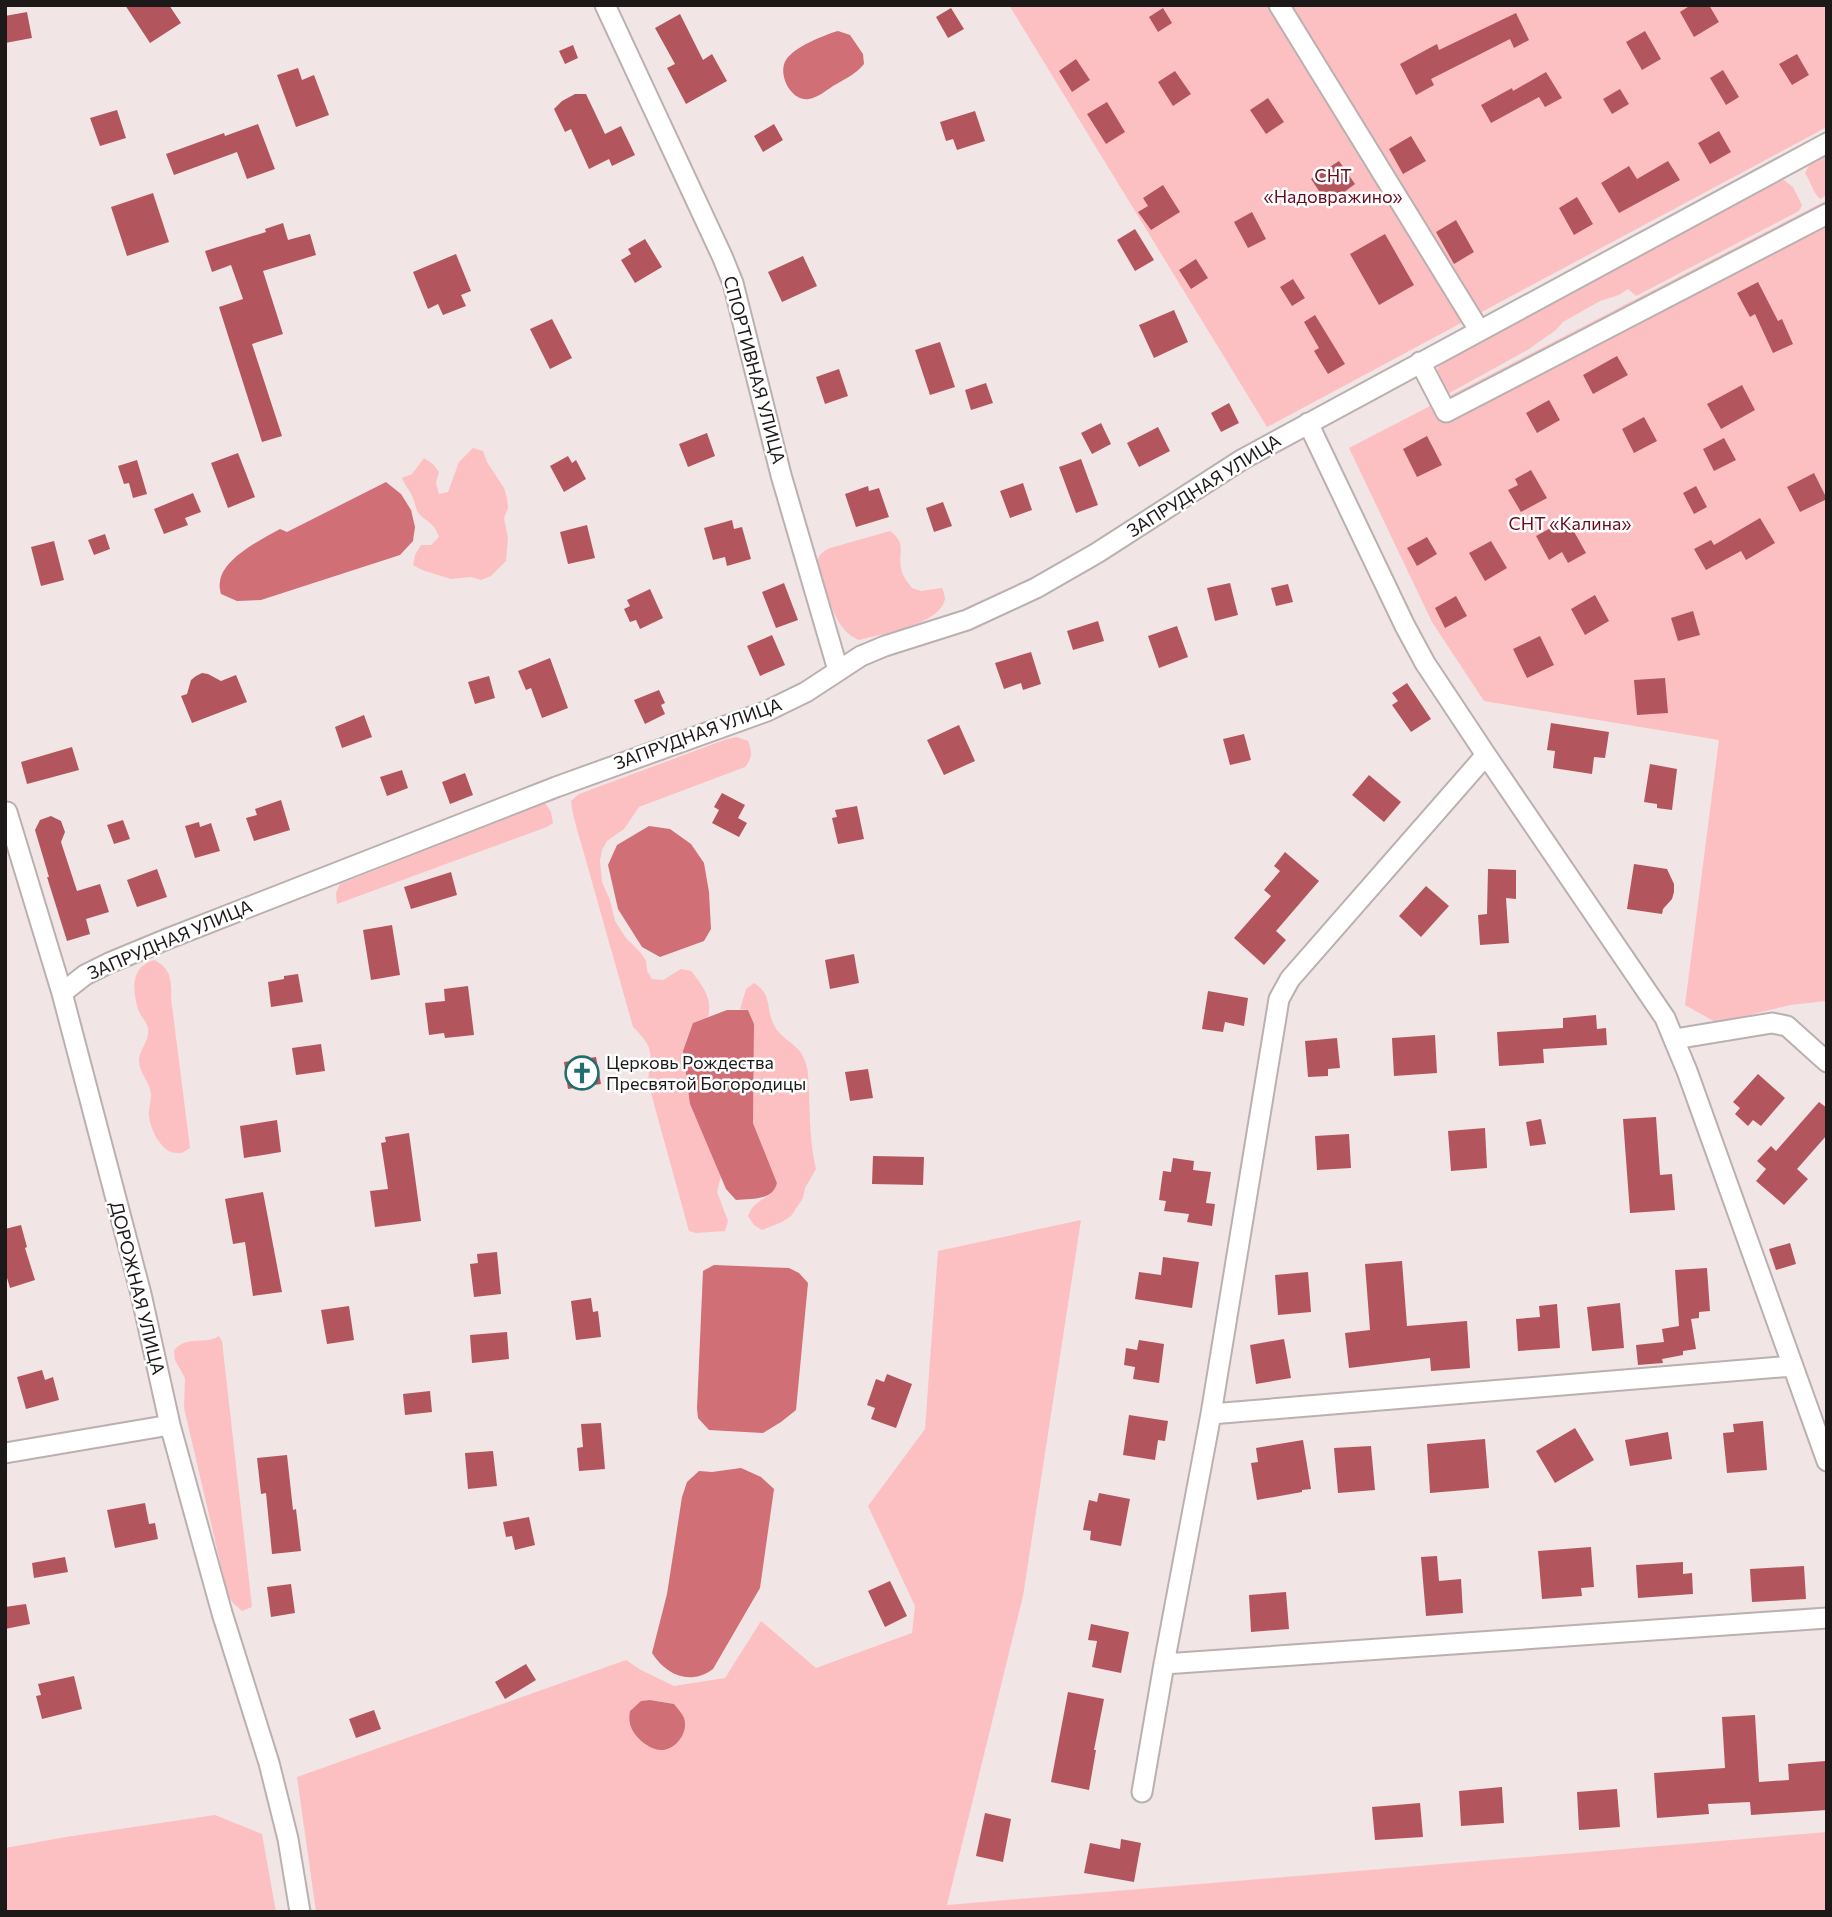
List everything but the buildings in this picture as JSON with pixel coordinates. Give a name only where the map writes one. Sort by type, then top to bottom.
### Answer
[{"type":"street","name":"СПОРТИВНАЯ УЛИЦА","points":[[605,5],[733,283],[781,475],[838,670]]},
{"type":"street","points":[[1279,5],[1479,330]]},
{"type":"street","name":"ЗАПРУДНАЯ УЛИЦА","points":[[62,993],[85,975],[108,963],[556,787],[759,714],[806,692],[861,656],[967,620],[1036,588],[1243,459],[1827,143]]},
{"type":"street","points":[[1420,362],[1446,412],[1827,214]]},
{"type":"street","points":[[1308,423],[1425,663],[1665,1018],[1675,1039],[1827,1461]]},
{"type":"street","points":[[1143,1792],[1211,1414],[1279,999],[1290,979],[1486,755]]},
{"type":"street","name":"ДОРОЖНАЯ УЛИЦА","points":[[6,812],[62,993],[141,1294],[170,1425],[222,1613],[270,1763],[288,1839],[300,1912]]},
{"type":"street","points":[[1675,1039],[1772,1023],[1787,1026],[1827,1062]]},
{"type":"street","points":[[1211,1414],[1793,1366]]},
{"type":"street","points":[[5,1454],[170,1425]]},
{"type":"street","points":[[1164,1664],[1827,1618]]},
{"type":"green space","name":"СНТ «Надовражино»","points":[[1009,5],[1827,5],[1827,127],[1267,427]]},
{"type":"green space","points":[[1827,155],[1827,195],[1820,199],[1805,173],[1810,164]]},
{"type":"green space","points":[[1784,180],[1793,187],[1802,205],[1799,211],[1636,296],[1628,289],[1600,301],[1563,322],[1529,349],[1446,395],[1436,378],[1438,367],[1446,360],[1773,182]]},
{"type":"green space","name":"СНТ «Калина»","points":[[1827,200],[1827,1001],[1790,1005],[1717,1023],[1685,1005],[1719,740],[1484,701],[1432,622],[1349,448]]},
{"type":"green space","points":[[473,448],[483,451],[507,498],[508,508],[504,518],[508,538],[506,561],[491,576],[481,580],[471,577],[451,579],[413,565],[421,545],[431,545],[439,537],[433,526],[419,513],[402,478],[412,474],[424,458],[439,472],[436,483],[439,494],[448,492],[459,462]]},
{"type":"green space","points":[[890,531],[900,544],[902,571],[912,588],[921,591],[942,588],[945,598],[941,607],[922,622],[859,640],[839,623],[819,570],[818,559],[822,552],[830,548]]},
{"type":"green space","points":[[737,737],[748,741],[750,748],[751,757],[745,767],[639,807],[624,829],[607,841],[600,861],[602,882],[615,921],[626,938],[641,953],[652,979],[663,980],[681,969],[691,971],[708,998],[708,1017],[693,1023],[690,1104],[721,1176],[717,1192],[728,1221],[725,1231],[696,1233],[689,1231],[649,1086],[650,1050],[633,1027],[571,801],[579,794]]},
{"type":"green space","points":[[545,803],[551,812],[553,823],[547,827],[337,904],[336,893],[340,884]]},
{"type":"green space","points":[[154,960],[164,967],[171,981],[190,1148],[182,1153],[167,1150],[153,1131],[149,1116],[151,1093],[139,1063],[148,1032],[136,1001],[135,979],[146,963]]},
{"type":"green space","points":[[754,983],[764,992],[771,1019],[777,1030],[803,1055],[808,1077],[811,1141],[816,1169],[805,1188],[803,1198],[791,1216],[762,1230],[754,1225],[748,1216],[755,1205],[772,1193],[777,1183],[753,1123],[754,1024],[748,1010],[740,1009],[746,989]]},
{"type":"green space","points":[[1081,1220],[1023,1596],[947,1905],[1827,1832],[1827,1912],[316,1912],[297,1777],[626,1660],[674,1686],[725,1678],[761,1621],[816,1668],[912,1633],[915,1606],[868,1506],[925,1429],[938,1251]],"holes":[[[641,1701],[674,1704],[647,1745],[631,1727],[630,1711]]]},
{"type":"green space","points":[[219,1336],[222,1341],[252,1607],[242,1611],[228,1596],[184,1408],[185,1378],[175,1360],[174,1350],[185,1342]]},
{"type":"green space","points":[[215,1815],[262,1834],[276,1912],[5,1912],[5,1848]]},
{"type":"shaded area","points":[[838,31],[850,35],[863,54],[864,64],[850,76],[815,97],[802,99],[791,92],[783,72],[786,60],[802,46]]},
{"type":"shaded area","points":[[386,482],[401,494],[411,510],[415,527],[413,541],[400,555],[261,600],[237,601],[221,594],[222,574],[228,565],[263,538],[280,529],[287,532]]},
{"type":"shaded area","points":[[649,826],[670,829],[691,844],[704,863],[709,892],[711,929],[704,941],[660,957],[642,947],[618,909],[608,865],[617,845]]},
{"type":"shaded area","points":[[727,1010],[748,1010],[754,1024],[753,1123],[777,1183],[771,1193],[761,1198],[736,1200],[726,1189],[690,1104],[683,1051],[693,1023]]},
{"type":"shaded area","points":[[714,1265],[789,1268],[799,1273],[808,1283],[796,1410],[763,1433],[709,1430],[698,1418],[703,1271]]},
{"type":"shaded area","points":[[741,1468],[761,1477],[774,1489],[760,1588],[713,1669],[696,1677],[679,1676],[664,1667],[652,1653],[667,1594],[682,1497],[687,1482],[699,1471]]},
{"type":"shaded area","points":[[641,1701],[674,1704],[684,1718],[683,1734],[672,1747],[661,1750],[648,1746],[639,1739],[630,1725],[630,1711]]},
{"type":"place","name":"Церковь Рождества Пресвятой Богородицы","points":[[582,1073]]}]
